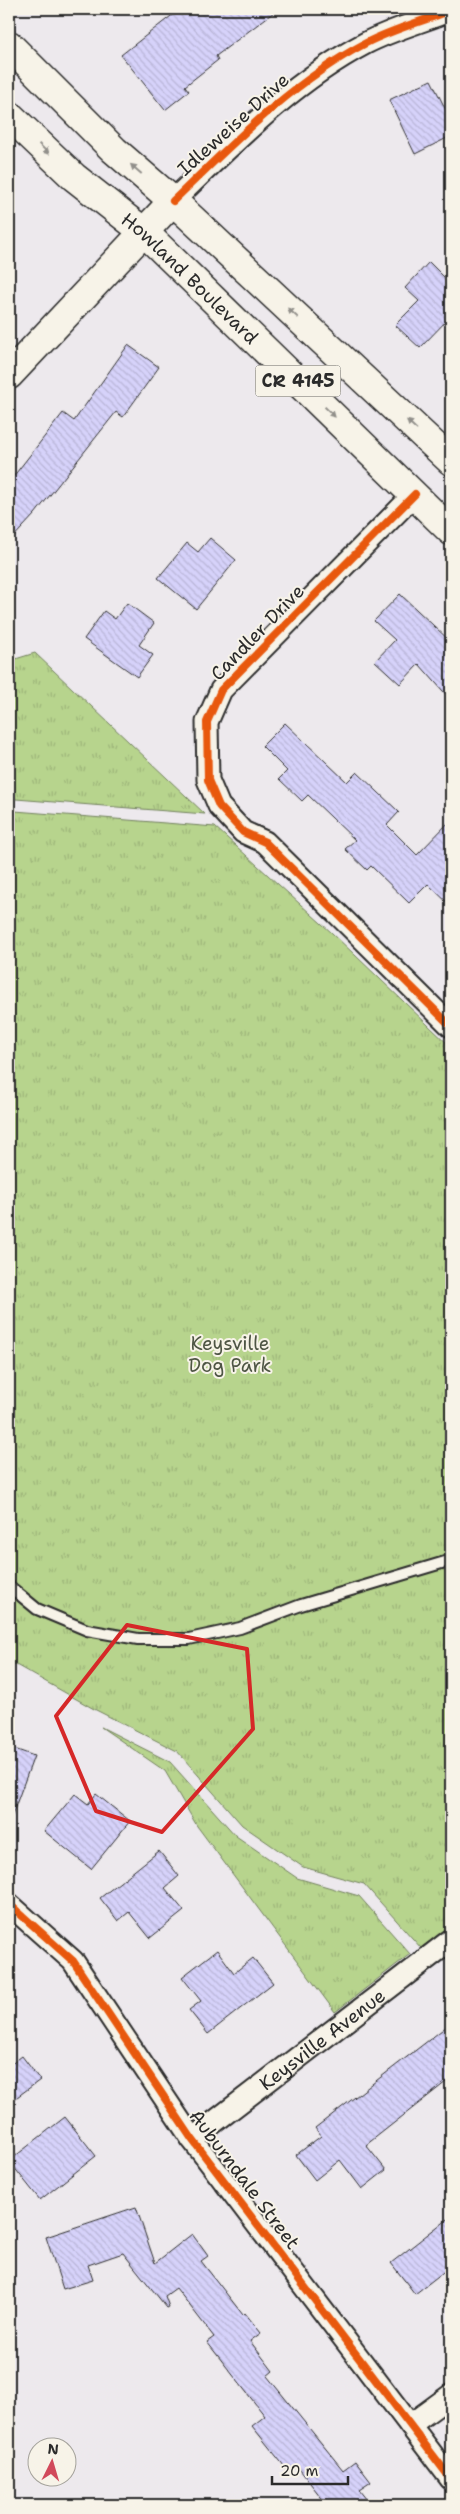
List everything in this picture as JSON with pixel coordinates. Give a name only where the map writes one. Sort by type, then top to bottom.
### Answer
[{"type":"main road","name":"CR 4145","points":[[9,45],[114,150],[173,201],[450,458]]},
{"type":"main road","name":"Howland Boulevard","points":[[9,115],[74,177],[144,232],[451,531]]},
{"type":"main road","points":[[9,375],[173,201]]},
{"type":"street","name":"Idleweise Drive","points":[[173,201],[235,140],[297,87],[367,43],[451,10]]},
{"type":"street","name":"Candler Drive","points":[[415,494],[221,690],[207,722],[208,780],[220,806],[243,832],[265,842],[451,1026]]},
{"type":"street","name":"Auburndale Street","points":[[9,1904],[73,1962],[192,2139],[451,2479]]},
{"type":"street","name":"Keysville Avenue","points":[[192,2139],[451,1940]]},
{"type":"street","points":[[410,2425],[451,2395]]},
{"type":"lane","points":[[9,1586],[37,1609],[87,1630],[138,1639],[189,1639],[240,1628],[301,1605],[446,1562],[451,1563]]},
{"type":"highlighted area","points":[[127,1625],[247,1649],[253,1729],[162,1832],[96,1811],[56,1716]]},
{"type":"green space","points":[[35,653],[205,814],[16,799],[9,801],[9,661]]},
{"type":"green space","name":"Keysville Dog Park","points":[[15,811],[215,827],[332,933],[451,1047],[451,1925],[421,1948],[364,1884],[303,1867],[242,1825],[177,1751],[94,1709],[9,1661],[9,816]]},
{"type":"green space","points":[[101,1727],[170,1762],[236,1836],[297,1878],[359,1896],[410,1954],[335,2012],[197,1826],[165,1771]]},
{"type":"building","points":[[180,9],[278,9],[216,56],[218,60],[185,86],[189,91],[165,110],[121,55]]},
{"type":"building","points":[[431,80],[451,120],[451,136],[415,154],[389,100]]},
{"type":"building","points":[[429,262],[451,284],[451,316],[420,348],[395,325],[419,301],[405,288]]},
{"type":"building","points":[[128,345],[159,367],[123,417],[116,412],[35,514],[9,542],[9,482],[63,413],[74,421]]},
{"type":"building","points":[[210,538],[236,560],[196,609],[158,578],[187,543],[198,552]]},
{"type":"building","points":[[400,594],[451,642],[451,700],[419,664],[400,684],[375,661],[395,640],[374,621]]},
{"type":"building","points":[[127,603],[154,623],[139,645],[153,655],[137,677],[84,639],[104,611],[115,619]]},
{"type":"building","points":[[285,723],[347,782],[357,772],[399,812],[387,825],[417,855],[451,820],[451,906],[428,884],[409,903],[371,866],[367,870],[345,849],[355,840],[308,795],[302,801],[279,779],[287,771],[262,746]]},
{"type":"building","points":[[9,1747],[34,1756],[11,1818],[9,1818]]},
{"type":"building","points":[[75,1794],[88,1804],[96,1794],[130,1821],[91,1869],[44,1831]]},
{"type":"building","points":[[159,1851],[179,1876],[165,1888],[184,1911],[150,1938],[129,1912],[118,1921],[100,1898]]},
{"type":"building","points":[[217,1950],[234,1973],[253,1958],[273,1983],[208,2034],[189,2010],[201,2001],[182,1977]]},
{"type":"building","points":[[451,2023],[451,2078],[366,2145],[386,2170],[362,2189],[340,2160],[315,2180],[296,2155],[321,2136],[315,2128]]},
{"type":"building","points":[[22,2056],[40,2080],[9,2103],[9,2066]]},
{"type":"building","points":[[65,2117],[96,2156],[40,2200],[9,2161]]},
{"type":"building","points":[[136,2207],[155,2263],[192,2234],[208,2256],[201,2261],[243,2315],[245,2313],[261,2333],[250,2341],[273,2371],[267,2376],[343,2470],[355,2461],[371,2482],[359,2490],[371,2505],[327,2505],[297,2466],[289,2472],[252,2426],[265,2416],[207,2342],[214,2337],[176,2288],[165,2296],[169,2307],[167,2308],[123,2253],[88,2265],[93,2280],[63,2289],[46,2237]]},
{"type":"building","points":[[451,2216],[451,2266],[415,2294],[391,2263]]},
{"type":"cycle path","points":[[173,201],[264,115],[313,76],[376,38],[451,10]]},
{"type":"cycle path","points":[[415,494],[221,690],[207,722],[208,780],[219,806],[243,832],[265,842],[451,1026]]},
{"type":"cycle path","points":[[9,1904],[73,1961],[192,2139],[451,2479]]}]
